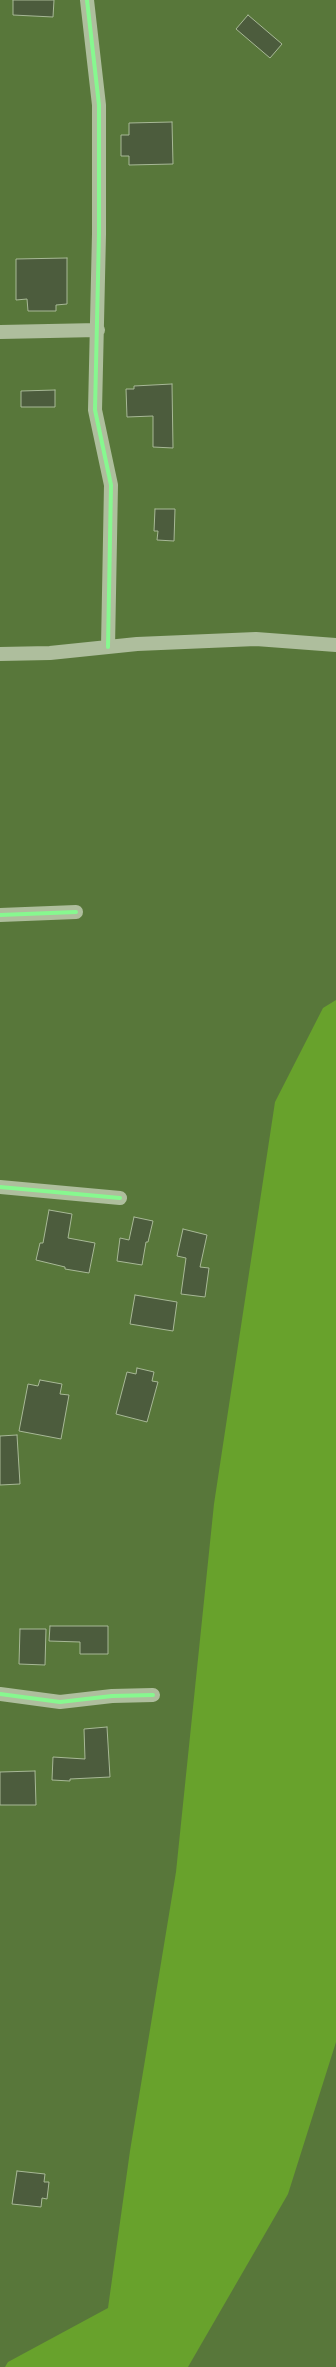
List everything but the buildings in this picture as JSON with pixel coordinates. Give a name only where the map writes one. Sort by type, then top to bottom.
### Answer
[{"type":"street","points":[[87,0],[99,105],[98,330],[95,410],[111,485],[108,647]]},
{"type":"street","points":[[0,332],[98,330]]},
{"type":"street","points":[[0,654],[50,653],[108,647],[256,639],[336,645]]},
{"type":"street","points":[[0,916],[76,912]]},
{"type":"street","points":[[0,1188],[120,1198]]},
{"type":"street","points":[[0,1694],[60,1702],[112,1696],[153,1695]]},
{"type":"green space","points":[[336,1000],[336,2042],[288,2194],[188,2367],[5,2367],[8,2362],[108,2308],[130,2151],[176,1872],[214,1504],[275,1102],[323,1008]]},
{"type":"cycle path","points":[[87,0],[99,105],[99,234],[95,410],[111,485],[108,647]]},
{"type":"cycle path","points":[[0,915],[76,912]]},
{"type":"cycle path","points":[[0,1187],[120,1198]]},
{"type":"cycle path","points":[[0,1694],[60,1702],[112,1696],[153,1695]]}]
